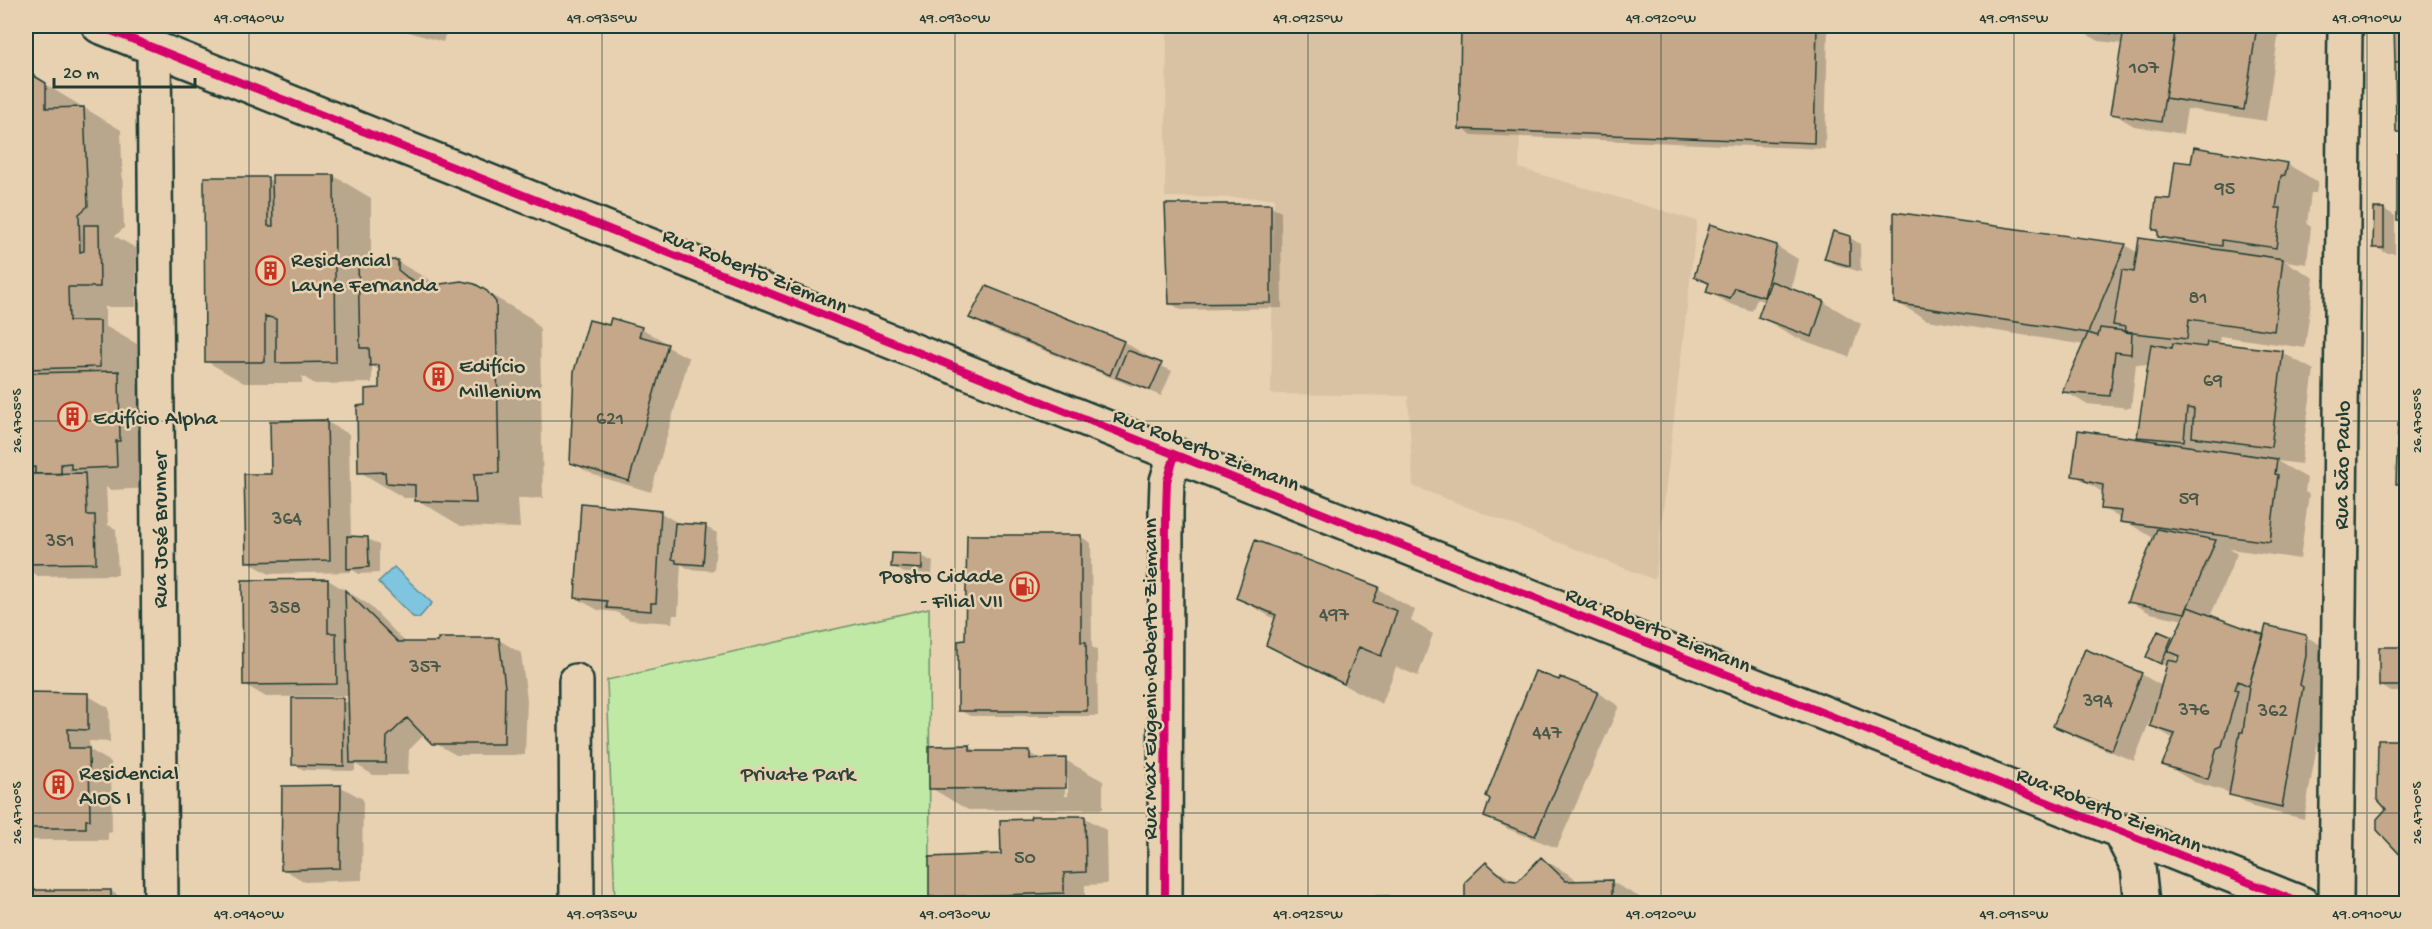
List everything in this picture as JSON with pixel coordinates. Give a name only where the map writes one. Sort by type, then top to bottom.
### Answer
[{"type":"main road","name":"Rua São Paulo","points":[[2336,903],[2345,26]]},
{"type":"main road","name":"Rua Roberto Ziemann","points":[[128,34],[1175,455],[2303,903]]},
{"type":"main road","name":"Rua José Brunner","points":[[128,34],[161,903]]},
{"type":"main road","name":"Rua Max Eugenio Roberto Ziemann","points":[[1165,903],[1166,510],[1167,481],[1175,455]]},
{"type":"main road","points":[[576,681],[577,903]]},
{"type":"main road","points":[[2120,832],[2138,867],[2142,903]]},
{"type":"shaded area","points":[[1167,26],[1461,26],[1457,128],[1520,131],[1519,168],[1697,221],[1655,580],[1413,486],[1408,396],[1271,394],[1274,198],[1165,197]]},
{"type":"green space","name":"Private Park","points":[[929,608],[930,903],[615,903],[607,680]]},
{"type":"water","points":[[394,567],[432,603],[419,618],[413,617],[378,582]]},
{"type":"building","points":[[1461,26],[1817,26],[1814,143],[1459,129]]},
{"type":"building","points":[[2075,26],[2176,26],[2161,122],[2110,114],[2123,35],[2075,29]]},
{"type":"building","points":[[2176,26],[2257,26],[2244,110],[2165,98]]},
{"type":"building","points":[[2394,26],[2406,26],[2406,61],[2395,62]]},
{"type":"building","points":[[2406,61],[2406,132],[2396,132],[2395,62]]},
{"type":"building","points":[[26,71],[46,83],[46,108],[84,107],[88,206],[79,214],[80,252],[84,251],[84,225],[99,225],[100,287],[68,287],[69,321],[100,321],[100,367],[26,369]]},
{"type":"building","points":[[2194,147],[2288,163],[2285,175],[2281,176],[2276,208],[2281,208],[2276,248],[2222,240],[2222,246],[2158,237],[2158,230],[2153,230],[2156,198],[2170,199],[2175,161],[2191,163]]},
{"type":"building","points":[[2397,154],[2406,154],[2406,221],[2397,221]]},
{"type":"building","name":"Residencial Layne Fernanda","points":[[272,175],[334,175],[336,362],[276,363],[276,319],[265,316],[265,362],[205,362],[204,177],[268,177],[268,226],[273,226]]},
{"type":"building","points":[[1165,204],[1271,204],[1271,303],[1169,304]]},
{"type":"building","points":[[2374,208],[2384,208],[2384,248],[2373,248]]},
{"type":"building","points":[[1894,212],[2126,244],[2088,333],[1894,303]]},
{"type":"building","points":[[1710,224],[1777,245],[1764,297],[1735,288],[1730,299],[1706,292],[1709,283],[1694,277]]},
{"type":"building","points":[[1833,231],[1850,236],[1850,266],[1824,259]]},
{"type":"building","points":[[2139,238],[2283,259],[2274,331],[2189,319],[2187,339],[2125,332],[2126,327],[2113,325],[2122,270],[2134,272]]},
{"type":"building","name":"Edifício Millenium","points":[[398,260],[398,270],[420,284],[434,285],[461,281],[475,284],[487,291],[496,302],[499,473],[474,474],[476,503],[415,501],[415,485],[386,483],[385,472],[358,473],[357,406],[365,405],[365,389],[379,388],[379,365],[370,366],[369,348],[360,348],[358,261]]},
{"type":"building","points":[[1771,281],[1824,301],[1812,337],[1758,317]]},
{"type":"building","points":[[986,286],[1124,341],[1110,375],[969,318]]},
{"type":"building","points":[[611,318],[642,327],[639,336],[668,344],[629,481],[570,463],[574,371],[589,320],[609,325]]},
{"type":"building","points":[[2100,328],[2132,332],[2131,354],[2115,352],[2110,396],[2062,392],[2088,333],[2098,336]]},
{"type":"building","points":[[2207,342],[2283,351],[2271,447],[2192,437],[2194,409],[2187,408],[2184,441],[2137,437],[2151,344],[2172,348],[2173,343],[2206,347]]},
{"type":"building","points":[[1127,350],[1162,363],[1150,390],[1116,377]]},
{"type":"building","name":"Edifício Alpha","points":[[119,371],[120,441],[116,441],[117,467],[71,469],[71,463],[61,464],[61,474],[35,474],[35,467],[26,468],[26,373]]},
{"type":"building","points":[[2405,398],[2406,484],[2396,484],[2398,423],[2405,422]]},
{"type":"building","points":[[327,420],[330,560],[246,562],[244,474],[271,474],[270,421]]},
{"type":"building","points":[[2078,430],[2277,459],[2275,474],[2278,475],[2270,542],[2120,522],[2122,511],[2101,509],[2103,485],[2072,476]]},
{"type":"building","points":[[85,473],[87,515],[95,515],[96,563],[26,564],[26,474]]},
{"type":"building","points":[[581,503],[661,511],[656,603],[651,603],[651,611],[607,608],[607,601],[575,598]]},
{"type":"building","points":[[675,523],[706,525],[703,565],[676,563],[676,560],[672,559]]},
{"type":"building","points":[[2157,529],[2216,540],[2185,613],[2127,602]]},
{"type":"building","name":"Posto Cidade - Filial VII","points":[[967,535],[1081,535],[1081,642],[1086,642],[1087,711],[958,711],[958,641],[965,640]]},
{"type":"building","points":[[347,536],[368,537],[369,567],[347,569]]},
{"type":"building","points":[[1255,540],[1379,587],[1373,602],[1397,611],[1381,656],[1359,647],[1344,684],[1266,645],[1276,615],[1236,598]]},
{"type":"building","points":[[892,553],[922,554],[922,569],[891,567]]},
{"type":"building","points":[[328,579],[328,633],[336,633],[337,684],[243,685],[242,580]]},
{"type":"building","points":[[345,590],[398,642],[438,642],[438,638],[499,638],[505,687],[504,744],[432,744],[407,718],[387,737],[386,763],[350,763]]},
{"type":"building","points":[[2188,607],[2264,635],[2249,686],[2238,681],[2235,689],[2238,690],[2222,746],[2217,748],[2208,779],[2162,765],[2175,734],[2150,726],[2168,660],[2177,662],[2180,656],[2168,651]]},
{"type":"building","points":[[2266,625],[2306,635],[2306,656],[2300,685],[2303,687],[2282,807],[2229,795],[2240,732],[2243,732],[2249,686]]},
{"type":"building","points":[[2158,631],[2172,637],[2161,664],[2146,657]]},
{"type":"building","points":[[2379,647],[2404,647],[2404,686],[2379,686]]},
{"type":"building","points":[[2085,649],[2142,673],[2112,750],[2053,726]]},
{"type":"building","points":[[1535,671],[1559,680],[1560,677],[1598,692],[1535,836],[1484,817],[1490,799],[1486,796]]},
{"type":"building","name":"Residencial AIOS I","points":[[26,692],[88,693],[88,730],[68,729],[69,748],[89,748],[90,820],[86,820],[86,828],[26,828]]},
{"type":"building","points":[[292,698],[343,698],[344,766],[292,765]]},
{"type":"building","points":[[2378,740],[2406,740],[2406,861],[2377,830],[2377,819],[2386,809],[2377,799]]},
{"type":"building","points":[[970,745],[970,751],[1030,751],[1030,759],[1066,758],[1066,788],[929,789],[929,746]]},
{"type":"building","points":[[341,785],[340,868],[281,870],[282,786]]},
{"type":"building","points":[[1031,816],[1085,816],[1086,872],[1064,873],[1064,893],[929,897],[929,857],[1001,854],[1000,820],[1030,819]]},
{"type":"building","points":[[1541,857],[1566,881],[1612,880],[1612,904],[1465,904],[1465,882],[1486,862],[1506,880],[1518,881]]},
{"type":"building","points":[[26,890],[111,890],[111,904],[26,904]]},
{"type":"building","points":[[1389,896],[1389,904],[1343,904],[1343,897]]},
{"type":"cycle path","points":[[99,26],[2303,904]]},
{"type":"cycle path","points":[[1165,904],[1166,511],[1167,481],[1175,455]]},
{"type":"place","name":"Residencial Layne Fernanda","points":[[270,271]]},
{"type":"place","name":"Edifício Millenium","points":[[438,377]]},
{"type":"place","name":"Edifício Alpha","points":[[72,416]]},
{"type":"place","name":"Posto Cidade - Filial VII","points":[[1024,587]]},
{"type":"place","name":"Residencial AIOS I","points":[[58,784]]}]
